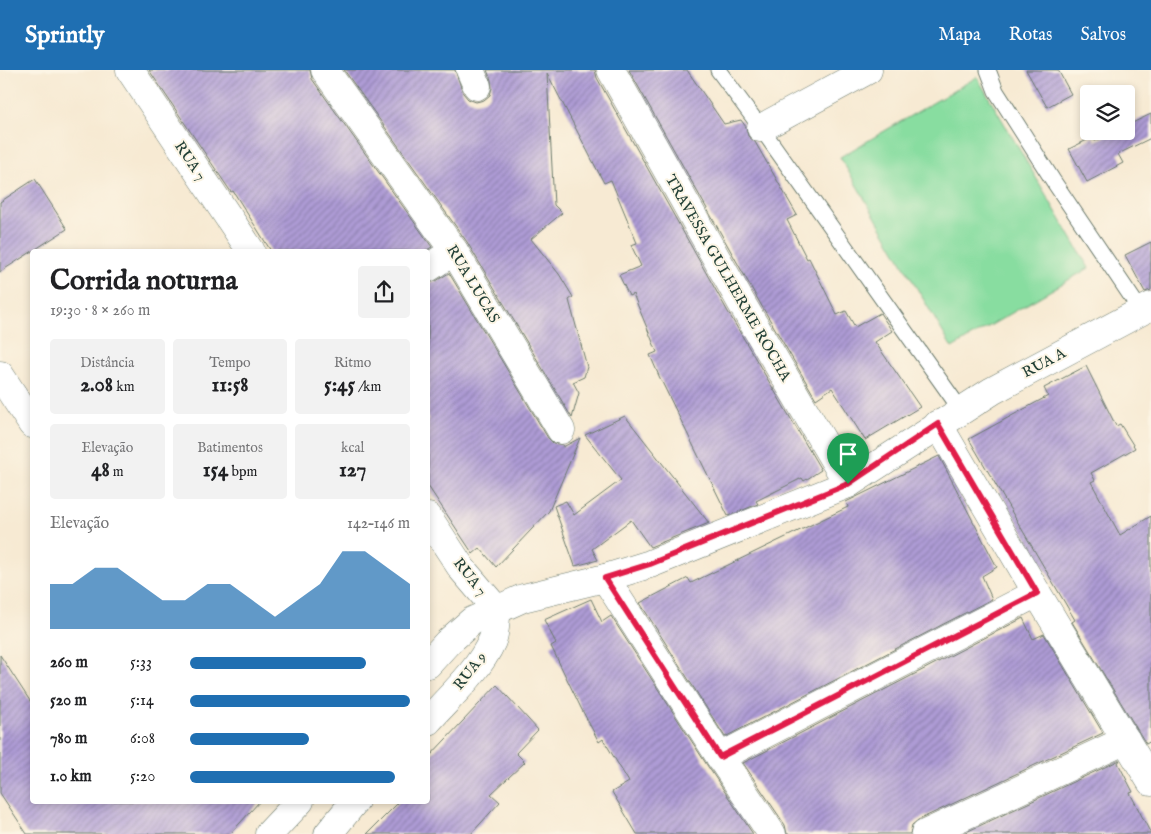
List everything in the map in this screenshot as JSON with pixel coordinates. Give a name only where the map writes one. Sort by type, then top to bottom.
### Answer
[{"type":"street","name":"RUA 7","points":[[130,70],[250,249]]},
{"type":"street","name":"RUA LUCAS","points":[[325,70],[454,251],[561,430]]},
{"type":"street","name":"TRAVESSA GULHERME ROCHA","points":[[611,70],[742,304],[848,484]]},
{"type":"street","points":[[761,128],[868,70]]},
{"type":"street","points":[[430,267],[454,251]]},
{"type":"street","name":"RUA A","points":[[497,610],[530,597],[605,578],[650,564],[848,484],[992,391],[1148,315]]},
{"type":"street","points":[[0,376],[30,421]]},
{"type":"street","points":[[949,417],[1037,593],[1151,782]]},
{"type":"street","name":"RUA 7","points":[[430,520],[462,569],[497,610]]},
{"type":"street","points":[[605,578],[772,834]]},
{"type":"street","points":[[720,757],[1037,593]]},
{"type":"street","points":[[430,662],[447,643],[472,621],[497,610]]},
{"type":"street","name":"RUA 9","points":[[430,719],[474,670],[485,654],[493,640],[497,610]]},
{"type":"street","points":[[925,834],[1126,740]]},
{"type":"street","points":[[268,834],[294,804]]},
{"type":"street","points":[[328,834],[353,804]]},
{"type":"lane","points":[[718,70],[761,128],[949,417]]},
{"type":"lane","points":[[988,70],[996,91],[1027,141],[1148,315]]},
{"type":"green space","points":[[977,77],[1089,268],[952,348],[840,157]]},
{"type":"building","points":[[149,70],[310,70],[312,79],[432,247],[428,249],[270,249],[233,191],[231,192]]},
{"type":"building","points":[[344,70],[455,70],[463,93],[468,99],[476,102],[484,100],[490,95],[492,88],[487,70],[595,70],[597,78],[728,312],[821,470],[804,481],[802,478],[756,501],[758,504],[728,516],[659,376],[650,355],[657,352],[633,294],[629,296],[619,275],[641,266],[631,245],[637,243],[611,180],[604,183],[547,73],[554,205],[562,213],[531,239],[559,274],[573,297],[569,300],[587,367],[584,377],[573,382],[579,393],[572,418],[467,242]]},
{"type":"building","points":[[629,70],[687,70],[724,124],[741,120],[746,127],[748,136],[755,142],[797,215],[787,220],[807,259],[809,258],[837,315],[846,311],[855,327],[880,313],[892,331],[875,342],[920,407],[865,440],[832,388],[816,399]]},
{"type":"building","points":[[1026,70],[1058,70],[1071,94],[1047,107]]},
{"type":"building","points":[[1151,114],[1151,138],[1118,154],[1123,163],[1087,182],[1069,149],[1087,140],[1135,140],[1135,122]]},
{"type":"building","points":[[35,179],[67,229],[36,249],[30,249],[30,253],[0,272],[0,202]]},
{"type":"building","points":[[1151,242],[1151,290],[1145,292],[1125,255]]},
{"type":"building","points":[[449,273],[548,438],[553,443],[563,445],[563,447],[580,438],[549,511],[496,567],[480,548],[473,554],[430,489],[430,282]]},
{"type":"building","points":[[1086,366],[1116,426],[1120,424],[1135,448],[1091,473],[1095,480],[1091,482],[1120,535],[1151,516],[1151,741],[1146,744],[1072,622],[1075,620],[969,439],[1048,396],[1044,388]]},
{"type":"building","points":[[625,416],[709,523],[650,547],[631,520],[592,549],[598,560],[575,566],[554,506],[566,501],[574,515],[621,480],[585,435]]},
{"type":"building","points":[[939,456],[997,567],[982,576],[992,599],[725,737],[640,603],[688,578],[691,583],[848,507],[846,502]]},
{"type":"building","points":[[591,599],[602,622],[611,616],[753,834],[637,834],[612,792],[629,782],[603,739],[599,742],[581,708],[551,646],[556,643],[544,620]]},
{"type":"building","points":[[1023,618],[1033,639],[1044,634],[1103,733],[918,820],[912,825],[910,834],[787,834],[785,825],[743,763]]},
{"type":"building","points":[[0,655],[30,701],[30,804],[257,804],[230,834],[27,834],[0,793]]},
{"type":"building","points":[[497,685],[538,730],[516,753],[525,762],[491,794],[500,802],[471,834],[367,834],[397,804],[430,804],[430,756]]},
{"type":"building","points":[[1120,760],[1118,763],[1133,792],[1130,793],[1151,834],[962,834]]},
{"type":"route","points":[[938,424],[1037,593],[720,757],[605,578],[650,564],[848,484],[938,424]]}]
